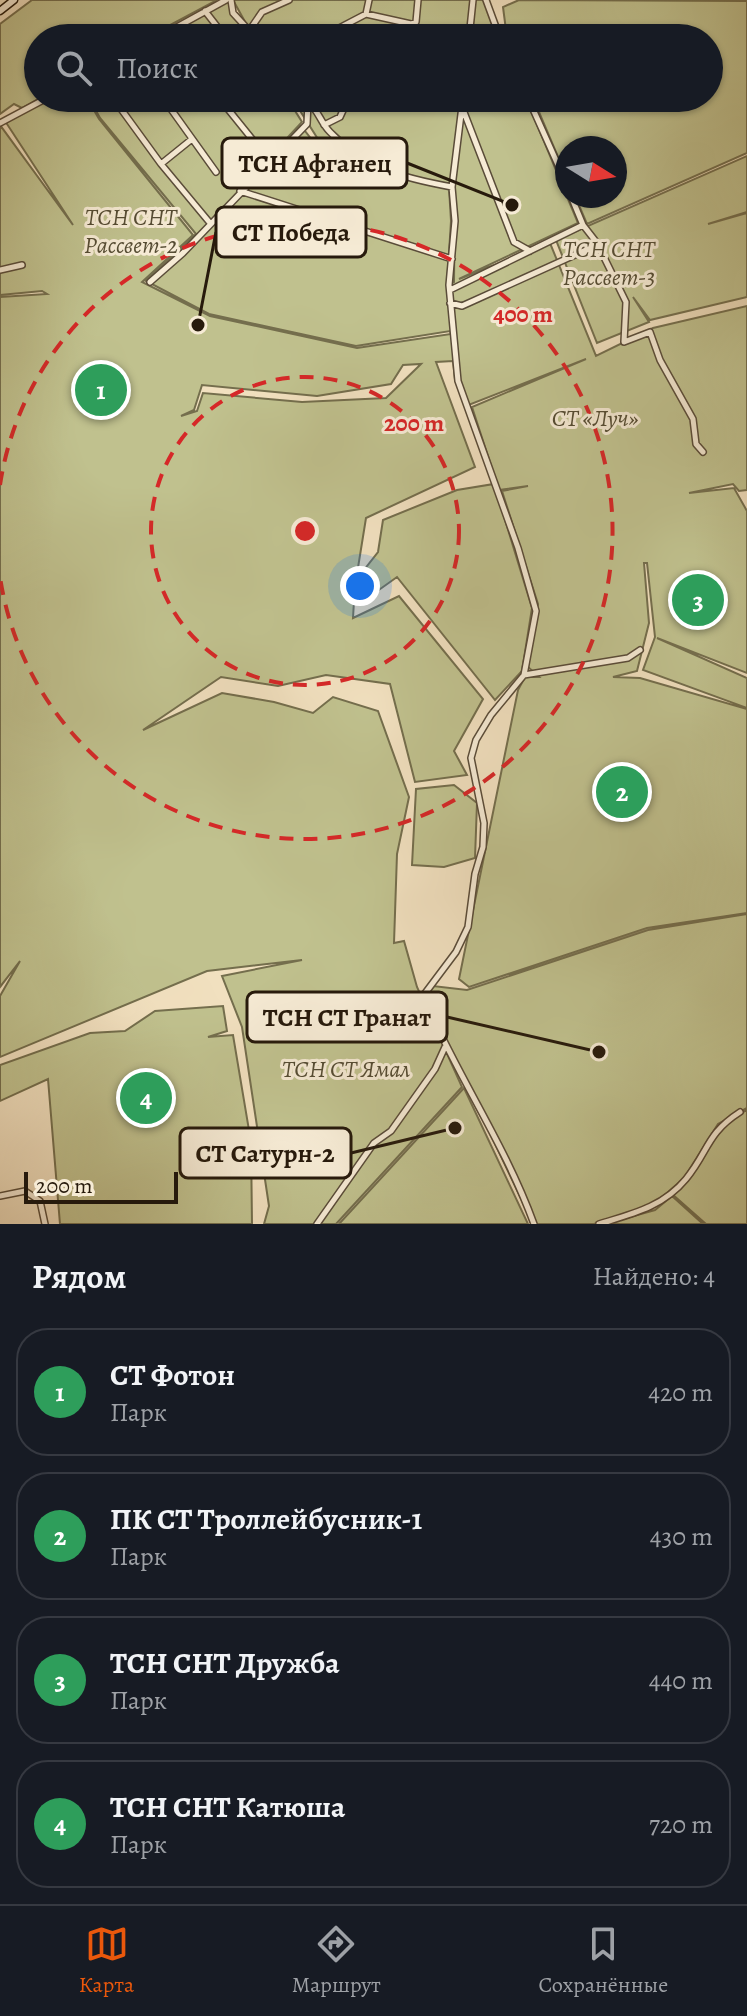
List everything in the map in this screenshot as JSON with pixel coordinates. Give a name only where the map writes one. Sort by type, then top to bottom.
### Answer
[{"type":"main road","points":[[0,11],[14,0]]},
{"type":"street","points":[[185,24],[229,0],[233,13],[243,24]]},
{"type":"street","points":[[254,24],[262,12],[289,0]]},
{"type":"street","points":[[366,14],[369,0]]},
{"type":"street","points":[[347,24],[366,14],[411,24],[416,22],[418,0]]},
{"type":"street","points":[[470,24],[473,0]]},
{"type":"street","points":[[486,0],[495,24]]},
{"type":"street","points":[[205,11],[215,24]]},
{"type":"street","points":[[0,123],[24,110]]},
{"type":"street","points":[[123,112],[210,223]]},
{"type":"street","points":[[173,112],[216,172]]},
{"type":"street","points":[[230,112],[269,160]]},
{"type":"street","points":[[150,282],[307,124],[306,112]]},
{"type":"street","points":[[318,112],[324,125],[356,154],[393,176],[452,187]]},
{"type":"street","points":[[324,125],[340,117],[342,112]]},
{"type":"street","points":[[460,112],[452,187],[450,290],[458,381],[536,611],[524,675],[483,727],[471,758],[484,823],[483,847],[475,874],[468,927],[456,952],[423,996],[445,1047],[510,1164],[534,1224]]},
{"type":"street","points":[[463,112],[514,242],[530,251]]},
{"type":"street","points":[[534,112],[555,158]]},
{"type":"street","points":[[161,164],[192,139]]},
{"type":"street","points":[[240,191],[452,259]]},
{"type":"street","points":[[576,208],[626,302],[624,342],[650,332],[660,360],[668,368],[693,419],[696,444],[703,452]]},
{"type":"street","points":[[450,290],[583,225]]},
{"type":"street","points":[[450,303],[462,306],[597,245]]},
{"type":"street","points":[[0,270],[22,265]]},
{"type":"street","points":[[524,675],[628,658],[640,650]]},
{"type":"street","points":[[317,1224],[374,1143],[391,1131],[435,1069],[445,1047]]},
{"type":"street","points":[[599,1224],[652,1208],[686,1179],[719,1126],[740,1112]]},
{"type":"street","points":[[0,1196],[25,1191],[40,1201],[45,1224]]},
{"type":"green space","points":[[32,0],[217,0],[172,24],[24,24],[24,107],[14,104],[0,114],[0,24]]},
{"type":"green space","points":[[233,0],[486,0],[495,24],[246,24]]},
{"type":"green space","points":[[519,0],[747,1],[747,153],[627,206],[627,136],[555,136],[555,150],[539,112],[723,112],[723,24],[505,24],[503,7]]},
{"type":"green space","points":[[228,1],[242,24],[186,24]]},
{"type":"green space","points":[[24,111],[95,112],[193,235],[142,282],[210,316],[357,348],[451,334],[450,331],[356,346],[209,314],[146,281],[196,234],[97,112],[296,112],[302,122],[276,150],[301,126],[328,160],[449,188],[451,221],[447,285],[454,282],[455,187],[330,158],[301,112],[532,112],[555,168],[555,208],[572,208],[578,223],[459,279],[550,243],[596,356],[653,328],[747,306],[747,490],[739,491],[733,484],[689,493],[734,488],[747,511],[747,673],[657,638],[747,678],[747,708],[643,670],[655,637],[647,563],[644,563],[649,623],[637,671],[613,677],[640,678],[747,709],[747,913],[647,928],[469,987],[459,979],[518,690],[525,677],[539,677],[527,666],[538,604],[502,491],[528,486],[499,490],[472,407],[586,359],[466,406],[455,380],[453,361],[436,362],[475,467],[366,518],[356,580],[378,552],[383,520],[457,490],[494,484],[532,608],[522,671],[495,700],[397,577],[362,602],[355,584],[353,618],[399,596],[483,699],[454,751],[467,775],[415,782],[390,684],[326,675],[278,686],[221,677],[143,730],[222,693],[313,713],[333,697],[378,711],[409,797],[397,854],[394,943],[404,941],[417,987],[462,1087],[336,1224],[264,1224],[269,1206],[242,1027],[222,976],[302,960],[207,971],[0,1057],[0,996],[20,961],[0,987],[0,297],[47,294],[42,291],[0,295],[0,125],[73,225],[5,121]],"holes":[[[421,364],[386,398],[302,402],[203,393],[197,411],[181,416],[194,410],[202,385],[317,396],[391,384],[403,365]]]},
{"type":"green space","name":"ТСН СНТ Рассвет-3","points":[[747,156],[747,212],[708,224],[747,213],[747,297],[650,320],[633,297],[649,322],[597,343],[556,240]]},
{"type":"green space","points":[[580,208],[623,208],[587,224]]},
{"type":"green space","points":[[454,785],[477,803],[475,858],[444,867],[412,865],[416,789]]},
{"type":"green space","points":[[747,914],[747,1108],[718,1124],[684,1178],[651,1207],[594,1224],[533,1224],[425,996],[433,986],[467,990],[648,930]]},
{"type":"green space","points":[[223,1006],[227,1031],[208,1037],[233,1035],[251,1142],[252,1224],[60,1224],[48,1079],[0,1101],[0,1065],[90,1033],[125,1031],[155,1011]]},
{"type":"green space","points":[[464,1088],[528,1224],[339,1224]]},
{"type":"green space","points":[[747,1110],[747,1224],[706,1224],[672,1194],[724,1127]]},
{"type":"green space","points":[[672,1196],[703,1224],[605,1224],[655,1210]]},
{"type":"place","name":"ТСН Афганец","points":[[512,205]]},
{"type":"place","name":"СТ Победа","points":[[198,325]]},
{"type":"place","name":"СТ Фотон","points":[[101,390]]},
{"type":"place","name":"ТСН СНТ Дружба","points":[[698,600]]},
{"type":"place","name":"ПК СТ Троллейбусник-1","points":[[622,792]]},
{"type":"place","name":"ТСН СТ Гранат","points":[[599,1052]]},
{"type":"place","name":"ТСН СНТ Катюша","points":[[146,1098]]},
{"type":"place","name":"СТ Сатурн-2","points":[[455,1128]]},
{"type":"park label","name":"ТСН СНТ Рассвет-2","points":[[131,231]]},
{"type":"park label","name":"СТ «Луч»","points":[[595,418]]},
{"type":"park label","name":"ТСН СТ Ямал","points":[[346,1069]]}]
